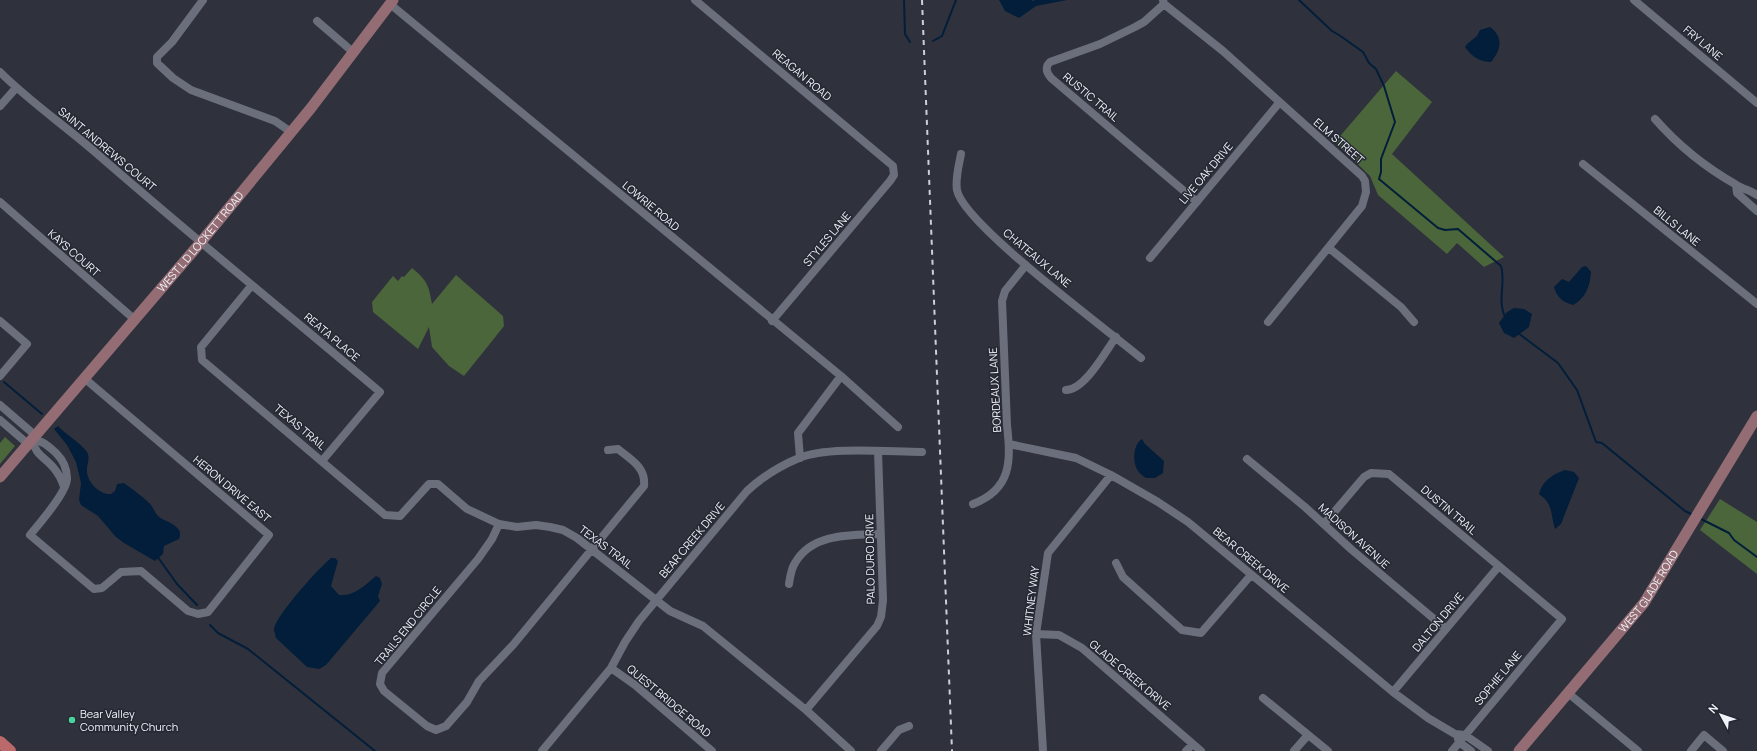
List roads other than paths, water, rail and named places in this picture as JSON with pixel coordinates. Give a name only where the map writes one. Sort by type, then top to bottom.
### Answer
[{"type":"main road","name":"WEST L D LOCKETT ROAD","points":[[0,477],[201,242],[290,132],[391,2]]},
{"type":"main road","name":"WEST GLADE ROAD","points":[[1519,751],[1644,603],[1757,416]]},
{"type":"main road","points":[[0,742],[10,751]]},
{"type":"street","points":[[203,0],[172,42],[157,57],[157,63],[173,78],[191,90],[275,121],[290,132]]},
{"type":"street","name":"REAGAN ROAD","points":[[695,0],[888,161],[893,168]]},
{"type":"street","name":"FRY LANE","points":[[1634,0],[1757,103]]},
{"type":"street","name":"LOWRIE ROAD","points":[[391,2],[772,321],[841,376],[898,427]]},
{"type":"street","name":"ELM STREET","points":[[1163,2],[1223,51],[1279,103],[1353,167],[1365,181],[1366,192],[1362,206],[1268,322]]},
{"type":"street","name":"RUSTIC TRAIL","points":[[1163,2],[1144,22],[1135,28],[1100,44],[1050,62],[1047,65],[1046,70],[1051,78],[1197,202]]},
{"type":"street","points":[[317,21],[353,52]]},
{"type":"street","name":"SAINT ANDREWS COURT","points":[[0,72],[16,88],[74,134],[201,242]]},
{"type":"street","points":[[0,106],[16,88]]},
{"type":"street","name":"LIVE OAK DRIVE","points":[[1150,258],[1279,103]]},
{"type":"street","points":[[1655,119],[1676,143],[1736,185],[1750,190],[1757,195]]},
{"type":"street","name":"CHATEAUX LANE","points":[[961,154],[957,190],[964,206],[976,220],[1026,264],[1141,358]]},
{"type":"street","name":"BILLS LANE","points":[[1583,164],[1757,304]]},
{"type":"street","name":"STYLES LANE","points":[[772,321],[890,181],[894,175],[893,168]]},
{"type":"street","points":[[1736,185],[1737,193],[1757,211]]},
{"type":"street","name":"KAYS COURT","points":[[0,202],[134,319]]},
{"type":"street","name":"REATA PLACE","points":[[201,242],[380,392],[322,461]]},
{"type":"street","points":[[1329,248],[1400,307],[1414,322]]},
{"type":"street","name":"BORDEAUX LANE","points":[[973,504],[994,494],[1002,483],[1008,468],[1009,444],[1002,301],[1005,291],[1026,264]]},
{"type":"street","name":"TEXAS TRAIL","points":[[252,285],[201,347],[202,360],[385,515],[400,516],[429,484],[438,484],[467,509],[499,524],[517,527],[536,525],[563,530],[592,549],[670,611],[703,626],[806,710],[851,751]]},
{"type":"street","points":[[0,321],[27,344],[0,376]]},
{"type":"street","points":[[1066,390],[1080,386],[1116,337]]},
{"type":"street","points":[[800,458],[798,433],[841,376]]},
{"type":"street","name":"HERON DRIVE EAST","points":[[64,487],[50,510],[30,535],[94,589],[102,588],[121,572],[141,571],[188,611],[198,614],[208,612],[269,536],[84,378]]},
{"type":"street","points":[[0,405],[32,440],[35,451],[53,467],[61,478],[64,487]]},
{"type":"street","points":[[0,420],[32,440],[42,441],[62,459],[68,478],[64,487]]},
{"type":"street","name":"BEAR CREEK DRIVE","points":[[1009,444],[1076,458],[1111,475],[1158,502],[1188,522],[1393,692],[1457,738],[1471,751]]},
{"type":"street","points":[[592,549],[644,486],[645,477],[642,469],[618,449],[608,450]]},
{"type":"street","name":"BEAR CREEK DRIVE","points":[[542,751],[611,668],[631,631],[656,600],[747,491],[767,475],[800,458],[834,452],[922,452]]},
{"type":"street","name":"PALO DURO DRIVE","points":[[806,710],[870,636],[881,617],[883,600],[878,452]]},
{"type":"street","name":"MADISON AVENUE","points":[[1247,459],[1446,629]]},
{"type":"street","name":"DUSTIN TRAIL","points":[[1324,524],[1364,477],[1371,473],[1389,474],[1562,619]]},
{"type":"street","name":"WHITNEY WAY","points":[[1043,751],[1036,634],[1048,553],[1111,475]]},
{"type":"street","name":"TRAILS END CIRCLE","points":[[499,524],[492,539],[478,559],[382,674],[380,684],[384,691],[427,726],[436,730],[446,726],[467,702],[479,681],[513,645],[592,549]]},
{"type":"street","points":[[789,584],[794,563],[804,552],[816,544],[836,537],[880,534]]},
{"type":"street","points":[[1116,563],[1123,577],[1182,630],[1200,633],[1251,575]]},
{"type":"street","name":"DALTON DRIVE","points":[[1393,692],[1499,566]]},
{"type":"street","name":"SOPHIE LANE","points":[[1465,735],[1562,619]]},
{"type":"street","name":"GLADE CREEK DRIVE","points":[[1036,634],[1059,635],[1082,648],[1201,751]]},
{"type":"street","name":"QUEST BRIDGE ROAD","points":[[611,668],[635,685],[712,751]]},
{"type":"street","points":[[1568,693],[1638,751]]},
{"type":"street","points":[[1263,698],[1328,751]]},
{"type":"street","points":[[881,751],[899,730],[909,726]]},
{"type":"street","points":[[1294,751],[1308,735]]},
{"type":"street","name":"BEAR CREEK DRIVE","points":[[1457,738],[1465,735],[1488,751]]},
{"type":"street","points":[[1691,751],[1704,735],[1723,751]]},
{"type":"street","points":[[1452,751],[1457,738]]},
{"type":"street","points":[[1186,751],[1193,744]]},
{"type":"water","points":[[999,0],[1067,0],[1036,6],[1019,18],[1005,11]]},
{"type":"water","points":[[1490,27],[1497,35],[1500,44],[1497,53],[1491,62],[1476,58],[1465,47],[1477,36],[1480,30]]},
{"type":"water","points":[[1586,266],[1591,272],[1590,282],[1584,295],[1573,305],[1563,301],[1557,294],[1554,287],[1562,279],[1569,282],[1582,267]]},
{"type":"water","points":[[1514,308],[1524,309],[1532,314],[1529,327],[1514,338],[1504,333],[1499,323],[1507,312]]},
{"type":"water","points":[[58,426],[81,445],[87,452],[89,457],[87,469],[88,476],[95,488],[103,493],[111,494],[115,491],[117,484],[124,483],[149,503],[158,516],[177,527],[180,534],[179,539],[164,546],[163,554],[155,561],[116,537],[98,516],[81,505],[79,500],[81,483],[76,462],[67,445],[54,429]]},
{"type":"water","points":[[1142,439],[1145,444],[1164,461],[1163,473],[1155,478],[1146,478],[1136,468],[1134,459],[1135,449],[1139,441]]},
{"type":"water","points":[[1565,470],[1574,472],[1579,478],[1561,524],[1555,529],[1551,510],[1544,498],[1539,494],[1540,489],[1545,482],[1556,474]]},
{"type":"water","points":[[331,558],[335,558],[338,561],[331,586],[339,595],[355,592],[376,576],[380,578],[382,584],[378,596],[380,601],[326,665],[319,669],[307,667],[276,638],[274,630],[276,623],[289,604],[308,581]]},
{"type":"waterway","points":[[904,0],[905,34],[910,42]]},
{"type":"waterway","points":[[933,41],[942,36],[956,0]]},
{"type":"waterway","points":[[1299,0],[1332,31],[1363,52],[1369,63],[1376,69],[1384,86],[1395,122],[1381,159],[1381,172],[1379,179],[1438,228],[1445,230],[1458,229],[1501,266],[1503,278],[1502,305],[1505,317]]},
{"type":"waterway","points":[[1518,333],[1558,363],[1577,390],[1596,442],[1602,443],[1685,511],[1691,514]]},
{"type":"waterway","points":[[4,382],[42,414]]},
{"type":"waterway","points":[[1701,519],[1729,533],[1734,540],[1757,557]]},
{"type":"waterway","points":[[157,556],[177,584],[197,605]]},
{"type":"waterway","points":[[210,625],[218,633],[248,649],[375,751]]},
{"type":"railway","points":[[922,0],[952,751]]},
{"type":"place","name":"Bear Valley Community Church","points":[[72,720]]}]
